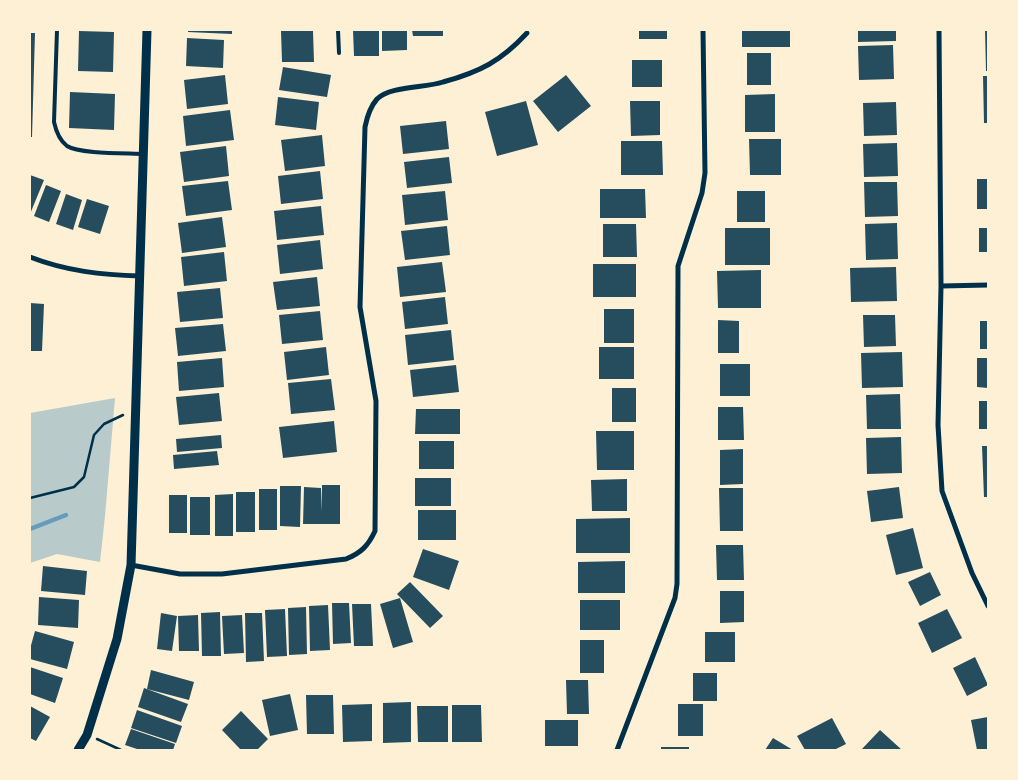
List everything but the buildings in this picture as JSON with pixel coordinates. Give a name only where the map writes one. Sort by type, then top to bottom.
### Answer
[{"type":"street","points":[[78,750],[87,734],[117,639],[131,565],[147,30]]},
{"type":"street","points":[[617,750],[675,598],[677,574],[678,266],[702,192],[705,173],[703,30]]},
{"type":"street","points":[[938,30],[941,286],[938,425],[942,491],[972,574],[988,606]]},
{"type":"street","points":[[131,565],[180,574],[222,574],[346,559],[360,553],[370,544],[376,531],[376,401],[360,307],[365,127],[369,112],[377,99],[392,91],[442,83],[487,67],[510,51],[527,33]]},
{"type":"street","points":[[30,257],[76,271],[105,275],[140,276]]},
{"type":"street","points":[[941,286],[988,285]]},
{"type":"lane","points":[[57,30],[54,122],[57,135],[67,146],[78,150],[144,154]]},
{"type":"lane","points":[[338,30],[338,53]]},
{"type":"path","points":[[30,498],[74,487],[84,477],[94,435],[104,424],[136,410]]},
{"type":"path","points":[[87,734],[120,750]]},
{"type":"shaded area","points":[[115,398],[100,562],[57,554],[30,563],[30,413]]},
{"type":"waterway","points":[[30,529],[66,515]]}]
